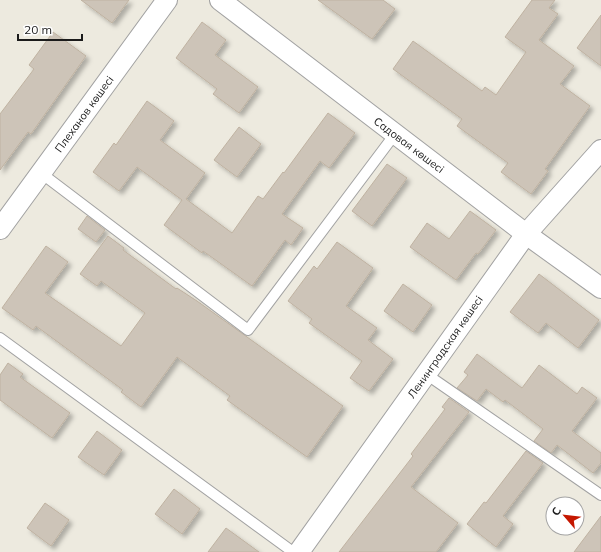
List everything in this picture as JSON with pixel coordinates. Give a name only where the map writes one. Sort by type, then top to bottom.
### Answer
[{"type":"street","name":"Плеханов көшесі","points":[[0,229],[167,0]]},
{"type":"street","name":"Садовая көшесі","points":[[220,0],[526,234],[601,288]]},
{"type":"street","name":"Ленинградская көшесі","points":[[299,552],[526,234],[601,150]]},
{"type":"lane","points":[[41,173],[248,330],[395,134]]},
{"type":"lane","points":[[0,338],[293,552]]},
{"type":"lane","points":[[426,374],[601,495]]},
{"type":"building","points":[[81,0],[129,0],[112,23]]},
{"type":"building","points":[[318,0],[383,0],[395,9],[372,39]]},
{"type":"building","points":[[532,0],[555,0],[549,8],[558,14],[539,40],[574,66],[560,84],[590,106],[545,169],[548,171],[531,194],[501,172],[508,163],[457,126],[462,119],[393,69],[413,41],[482,91],[485,87],[496,95],[526,52],[505,37]]},
{"type":"building","points":[[601,15],[601,66],[577,48]]},
{"type":"building","points":[[202,22],[226,40],[215,55],[258,87],[239,113],[213,94],[217,89],[176,58]]},
{"type":"building","points":[[53,32],[86,56],[31,134],[28,132],[0,170],[0,114],[34,69],[29,65]]},
{"type":"building","points":[[147,101],[174,121],[160,140],[205,173],[186,199],[232,233],[258,196],[263,199],[283,172],[284,173],[328,113],[355,133],[329,168],[320,161],[282,214],[303,228],[291,245],[285,240],[252,286],[203,251],[202,253],[164,225],[182,200],[137,167],[119,191],[93,172],[114,143],[116,145]]},
{"type":"building","points":[[239,127],[261,144],[237,177],[214,160]]},
{"type":"building","points":[[387,164],[407,178],[372,226],[352,211]]},
{"type":"building","points":[[470,211],[496,230],[478,254],[476,253],[456,280],[410,247],[427,223],[449,239]]},
{"type":"building","points":[[87,216],[105,230],[96,242],[78,229]]},
{"type":"building","points":[[108,236],[124,248],[123,250],[176,289],[177,288],[197,301],[343,406],[307,457],[227,400],[230,396],[177,357],[141,407],[121,392],[123,390],[36,326],[33,330],[2,308],[46,246],[68,262],[45,293],[121,346],[145,313],[101,281],[97,286],[80,274]]},
{"type":"building","points":[[337,242],[373,268],[346,306],[377,328],[368,340],[393,359],[369,391],[350,378],[362,361],[309,323],[312,319],[288,301],[314,266],[317,269]]},
{"type":"building","points":[[539,274],[599,320],[578,348],[546,323],[538,333],[510,312]]},
{"type":"building","points":[[403,284],[432,305],[413,332],[384,311]]},
{"type":"building","points":[[477,354],[522,388],[539,365],[577,394],[582,387],[597,398],[572,431],[601,453],[601,463],[593,473],[557,445],[551,453],[534,441],[543,429],[505,400],[503,402],[486,389],[477,401],[457,388],[468,375],[464,372]]},
{"type":"building","points":[[8,363],[23,374],[20,377],[70,413],[52,438],[0,400],[0,375]]},
{"type":"building","points":[[449,398],[469,412],[411,487],[458,523],[436,552],[339,552],[413,456],[411,454],[445,409],[442,407]]},
{"type":"building","points":[[97,431],[122,450],[104,475],[78,457]]},
{"type":"building","points":[[526,451],[543,463],[503,516],[513,524],[496,547],[467,524],[484,502],[486,503]]},
{"type":"building","points":[[174,489],[200,509],[182,534],[155,514]]},
{"type":"building","points":[[45,503],[69,520],[51,546],[27,528]]},
{"type":"building","points":[[601,516],[601,552],[574,552]]},
{"type":"building","points":[[226,528],[259,552],[208,552]]}]
